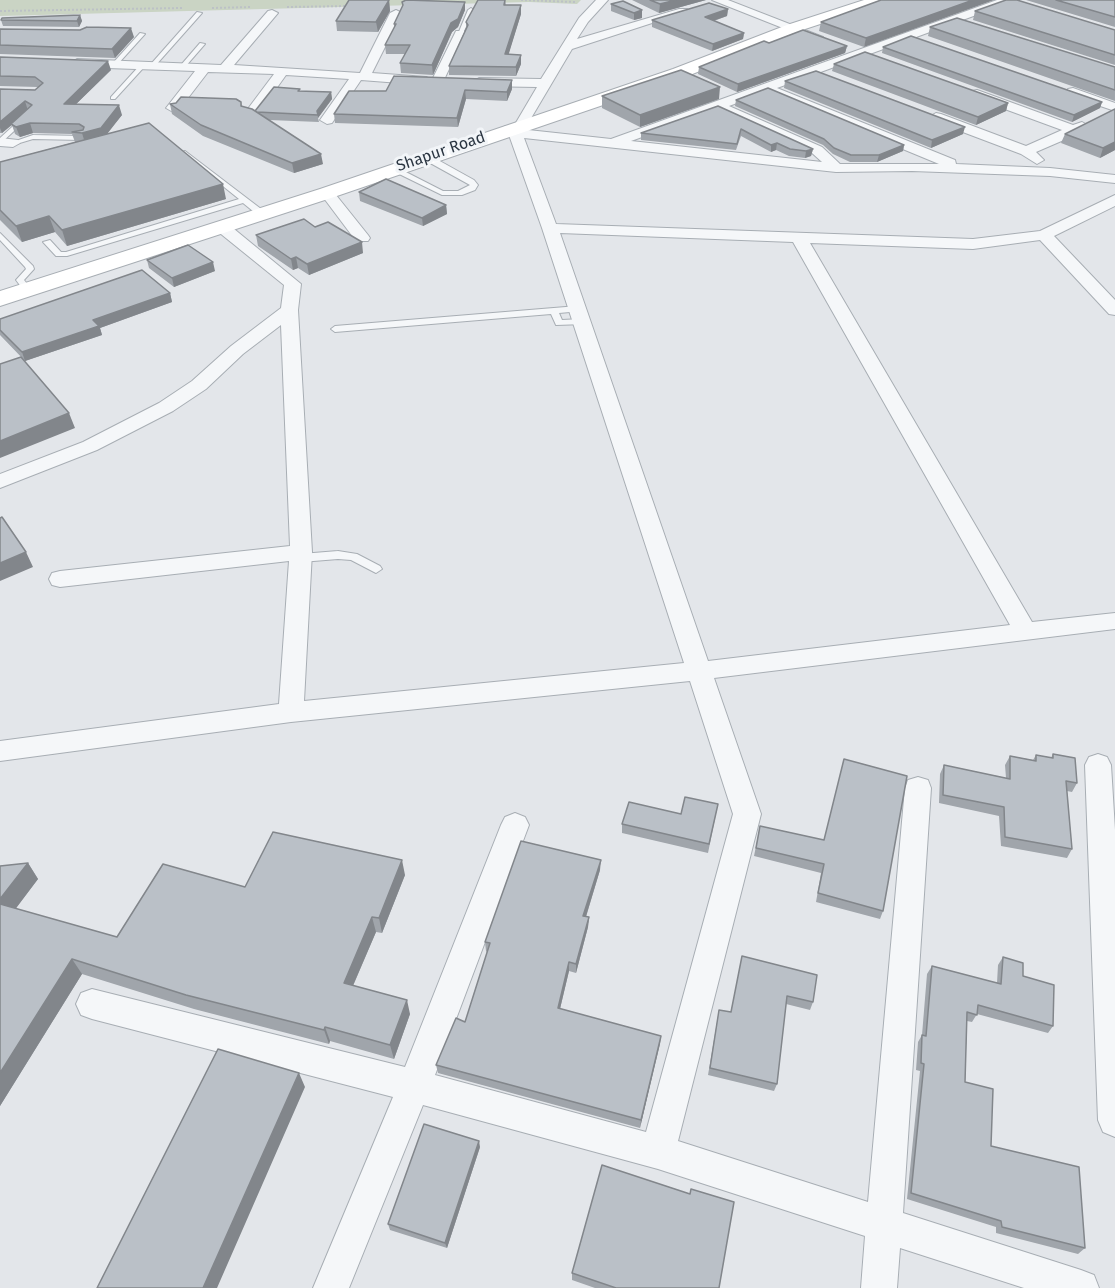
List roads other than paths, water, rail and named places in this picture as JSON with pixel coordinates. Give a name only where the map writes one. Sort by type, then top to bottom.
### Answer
[{"type":"street","points":[[515,129],[546,83],[565,47],[583,20],[602,0]]},
{"type":"street","name":"Shapur Road","points":[[0,299],[327,193],[426,157],[679,73],[793,28],[879,0]]},
{"type":"street","points":[[565,47],[713,2],[884,61]]},
{"type":"street","points":[[614,143],[734,98],[1011,2]]},
{"type":"street","points":[[638,9],[659,19]]},
{"type":"street","points":[[225,68],[272,13]]},
{"type":"street","points":[[327,120],[361,77],[396,13]]},
{"type":"street","points":[[954,20],[975,27]]},
{"type":"street","points":[[69,62],[283,71],[443,82],[460,33]]},
{"type":"street","points":[[909,36],[931,43]]},
{"type":"street","points":[[174,108],[206,67]]},
{"type":"street","points":[[813,70],[836,78]]},
{"type":"street","points":[[251,114],[283,71]]},
{"type":"street","points":[[679,73],[697,81]]},
{"type":"street","points":[[470,82],[546,83]]},
{"type":"street","points":[[766,88],[966,170]]},
{"type":"street","points":[[1061,88],[1107,113]]},
{"type":"street","points":[[963,89],[1075,130]]},
{"type":"street","points":[[715,90],[734,98]]},
{"type":"street","points":[[717,105],[817,150],[836,168]]},
{"type":"street","points":[[925,113],[1026,151],[1050,172]]},
{"type":"street","points":[[1026,151],[1107,113]]},
{"type":"street","points":[[515,129],[614,143],[836,168],[1050,172],[1115,179]]},
{"type":"street","points":[[515,129],[747,814],[658,1152]]},
{"type":"street","points":[[327,193],[362,238]]},
{"type":"street","points":[[550,228],[974,244],[1044,235],[1115,200]]},
{"type":"street","points":[[222,227],[293,284],[289,310],[301,555],[291,712]]},
{"type":"street","points":[[1044,235],[1115,310]]},
{"type":"street","points":[[799,238],[1025,631]]},
{"type":"street","points":[[0,482],[90,446],[166,407],[200,385],[237,350],[289,310]]},
{"type":"street","points":[[60,579],[301,555]]},
{"type":"street","points":[[0,751],[291,712],[698,671],[1115,621]]},
{"type":"street","points":[[1098,765],[1115,1120]]},
{"type":"street","points":[[879,1288],[918,788]]},
{"type":"street","points":[[331,1288],[414,1086],[515,825]]},
{"type":"street","points":[[92,1004],[414,1086],[658,1152],[1082,1288]]},
{"type":"lane","points":[[460,33],[471,10]]},
{"type":"lane","points":[[113,98],[199,13]]},
{"type":"lane","points":[[115,64],[142,34]]},
{"type":"lane","points":[[183,66],[202,44]]},
{"type":"lane","points":[[4,142],[30,114]]},
{"type":"lane","points":[[4,142],[33,137],[82,138]]},
{"type":"lane","points":[[182,151],[262,214]]},
{"type":"lane","points":[[393,169],[442,193],[459,193],[474,185],[426,157]]},
{"type":"lane","points":[[47,242],[59,254],[67,254],[244,200]]},
{"type":"lane","points":[[0,235],[30,266],[20,280],[28,290]]},
{"type":"lane","points":[[554,311],[560,323],[580,316]]},
{"type":"lane","points":[[335,329],[554,311],[580,316]]},
{"type":"lane","points":[[301,555],[353,557],[376,569]]}]
